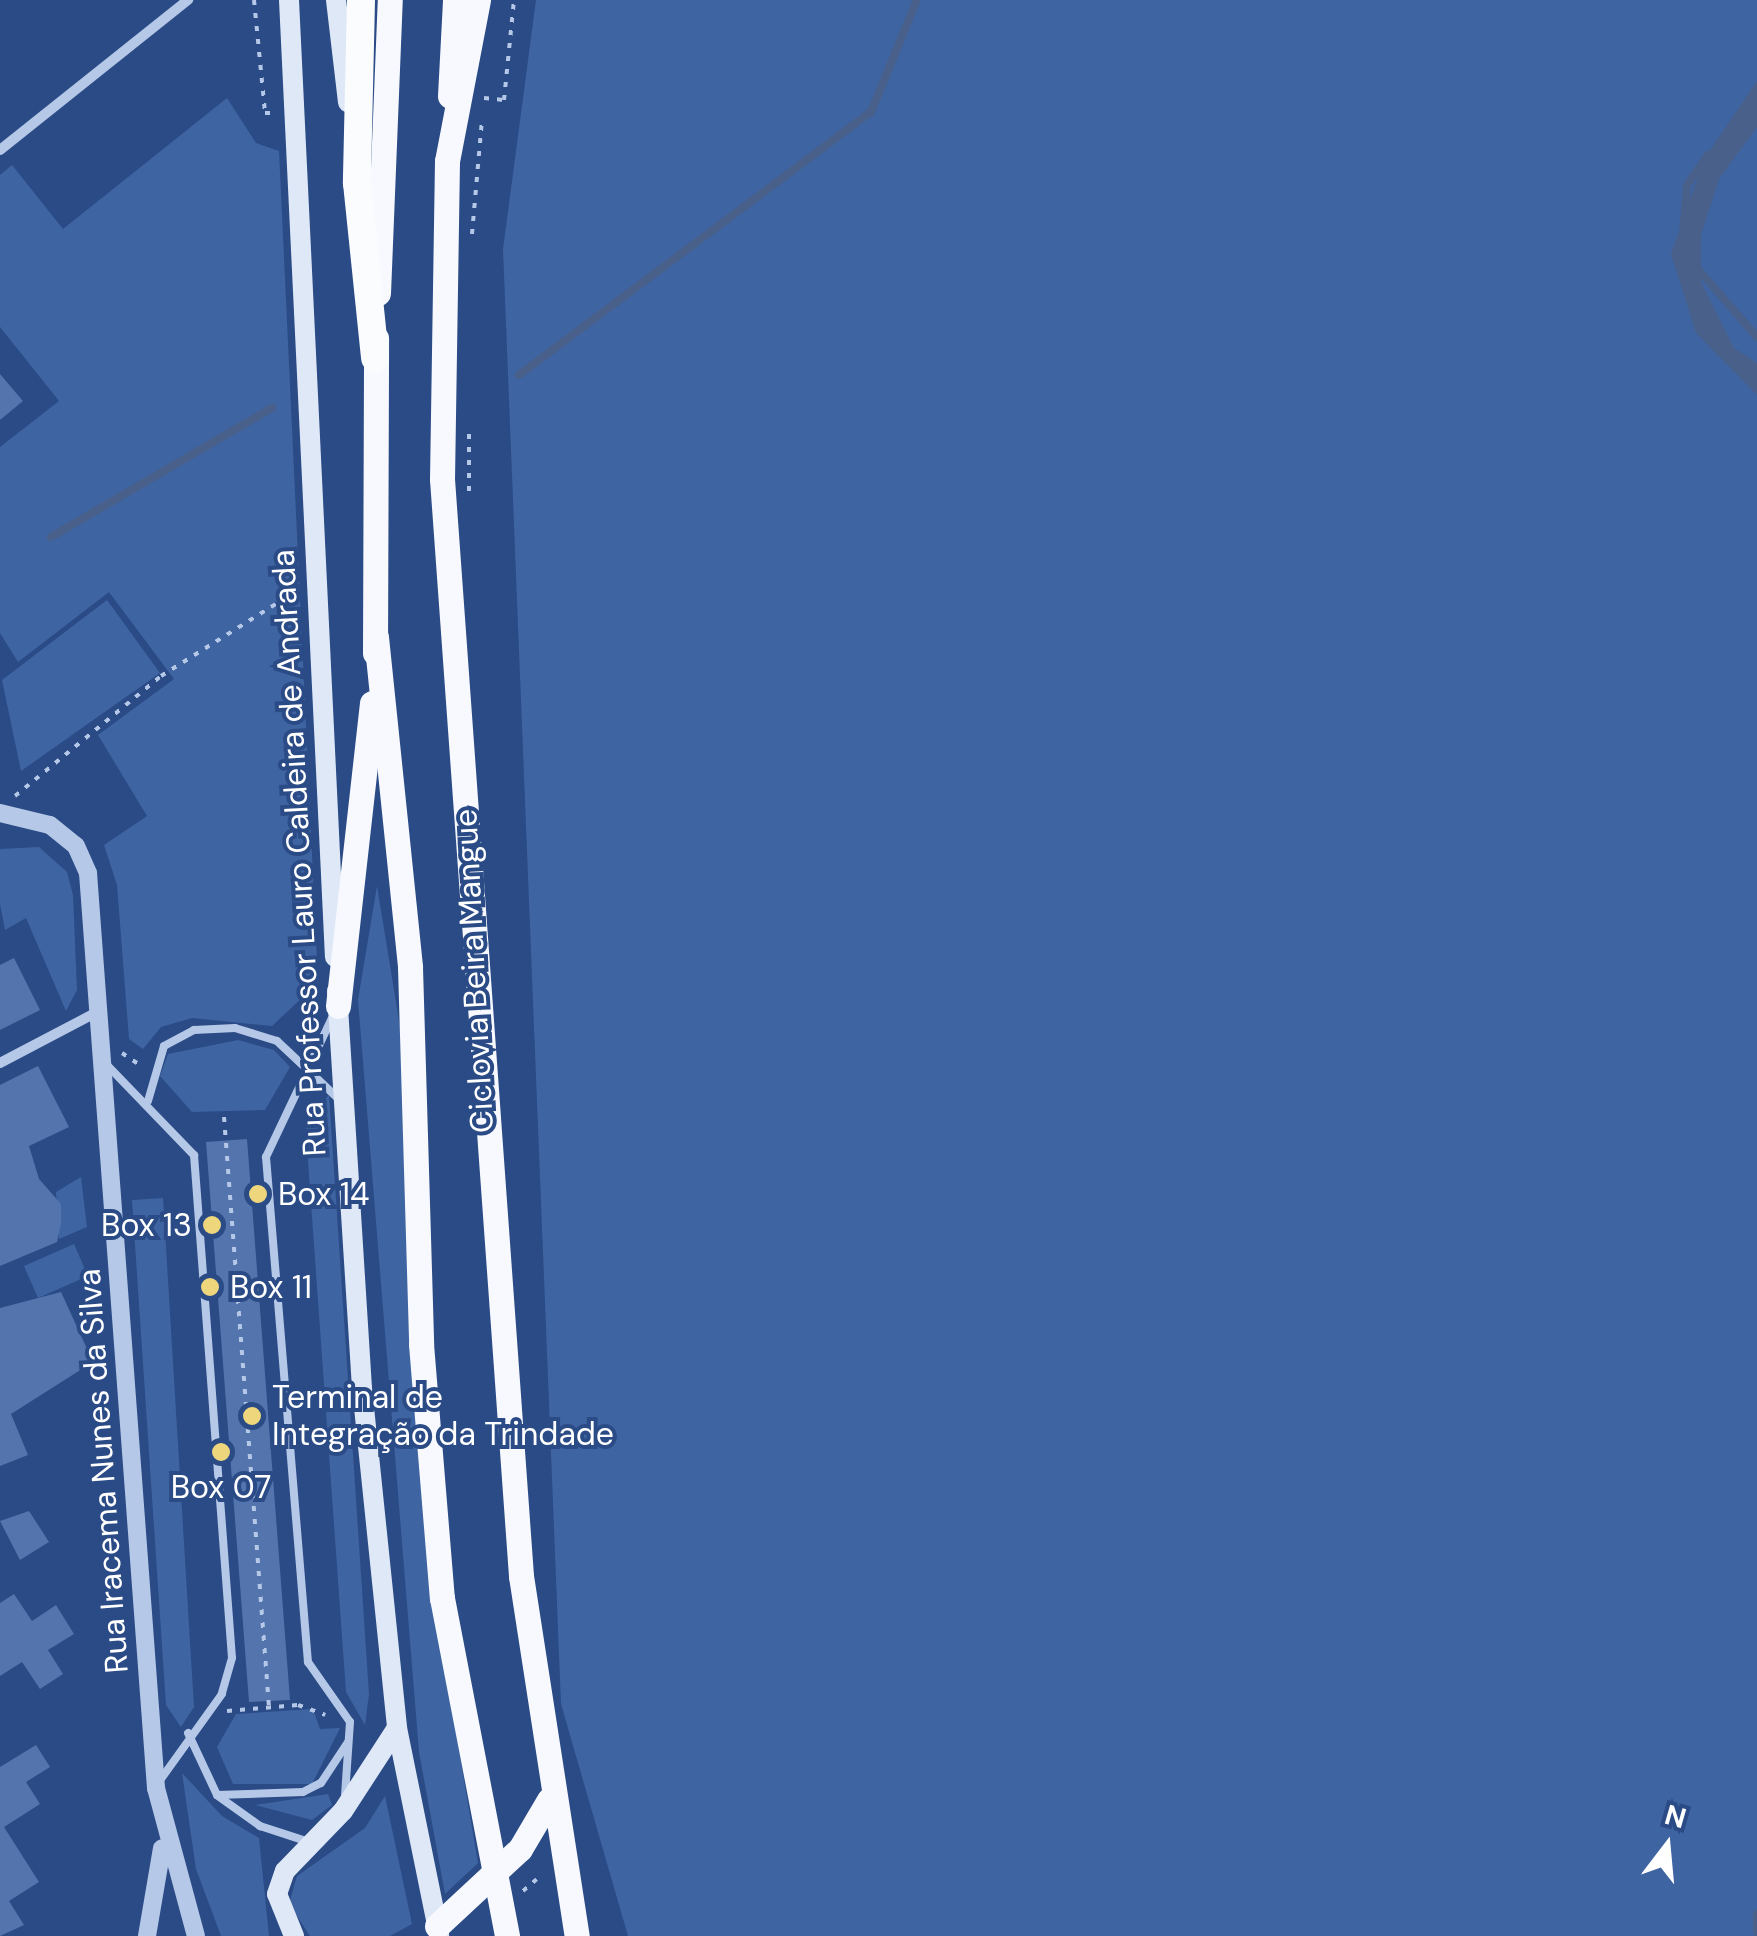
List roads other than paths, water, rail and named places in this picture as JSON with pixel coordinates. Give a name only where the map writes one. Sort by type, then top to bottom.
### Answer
[{"type":"highway","points":[[361,0],[357,183],[375,358]]},
{"type":"main road","name":"Rua Professor Lauro Caldeira de Andrada","points":[[289,0],[312,584],[342,1101],[397,1728],[432,1933]]},
{"type":"main road","points":[[336,0],[357,183]]},
{"type":"main road","points":[[390,0],[375,358],[376,637],[410,967],[421,1344],[442,1598],[508,1936]]},
{"type":"main road","points":[[455,0],[447,162],[442,479],[491,1214],[549,1800],[577,1936]]},
{"type":"main road","points":[[447,162],[478,0]]},
{"type":"main road","points":[[338,1006],[376,637]]},
{"type":"main road","points":[[294,1936],[277,1894],[306,1841],[343,1811],[397,1728]]},
{"type":"main road","points":[[432,1933],[494,1876],[549,1800]]},
{"type":"street","points":[[0,150],[188,0]]},
{"type":"street","name":"Rua Iracema Nunes da Silva","points":[[6,807],[27,814],[76,846],[88,873],[103,1008],[156,1788],[164,1833],[196,1936]]},
{"type":"street","points":[[0,1063],[103,1008]]},
{"type":"street","points":[[147,1936],[164,1833]]},
{"type":"lane","points":[[338,1006],[266,1157],[284,1440],[308,1662],[350,1733],[343,1811]]},
{"type":"lane","points":[[148,1101],[164,1046],[194,1030],[234,1028],[277,1042],[342,1101]]},
{"type":"lane","points":[[106,1064],[148,1101],[194,1155],[232,1658],[222,1694],[188,1733],[156,1788]]},
{"type":"lane","points":[[188,1733],[218,1796],[260,1826],[306,1841]]},
{"type":"lane","points":[[218,1796],[303,1792],[322,1783],[350,1733]]},
{"type":"waterway","points":[[519,375],[871,112],[917,0]]},
{"type":"waterway","points":[[1683,233],[1687,185],[1708,155]]},
{"type":"waterway","points":[[1698,269],[1757,337]]},
{"type":"waterway","points":[[51,537],[272,408]]},
{"type":"waterway","points":[[1757,1914],[1757,1932]]},
{"type":"place","name":"Box 14","points":[[258,1194]]},
{"type":"place","name":"Box 13","points":[[212,1225]]},
{"type":"place","name":"Box 11","points":[[210,1287]]},
{"type":"place","name":"Terminal de Integração da Trindade","points":[[252,1416]]},
{"type":"place","name":"Box 07","points":[[221,1452]]}]
